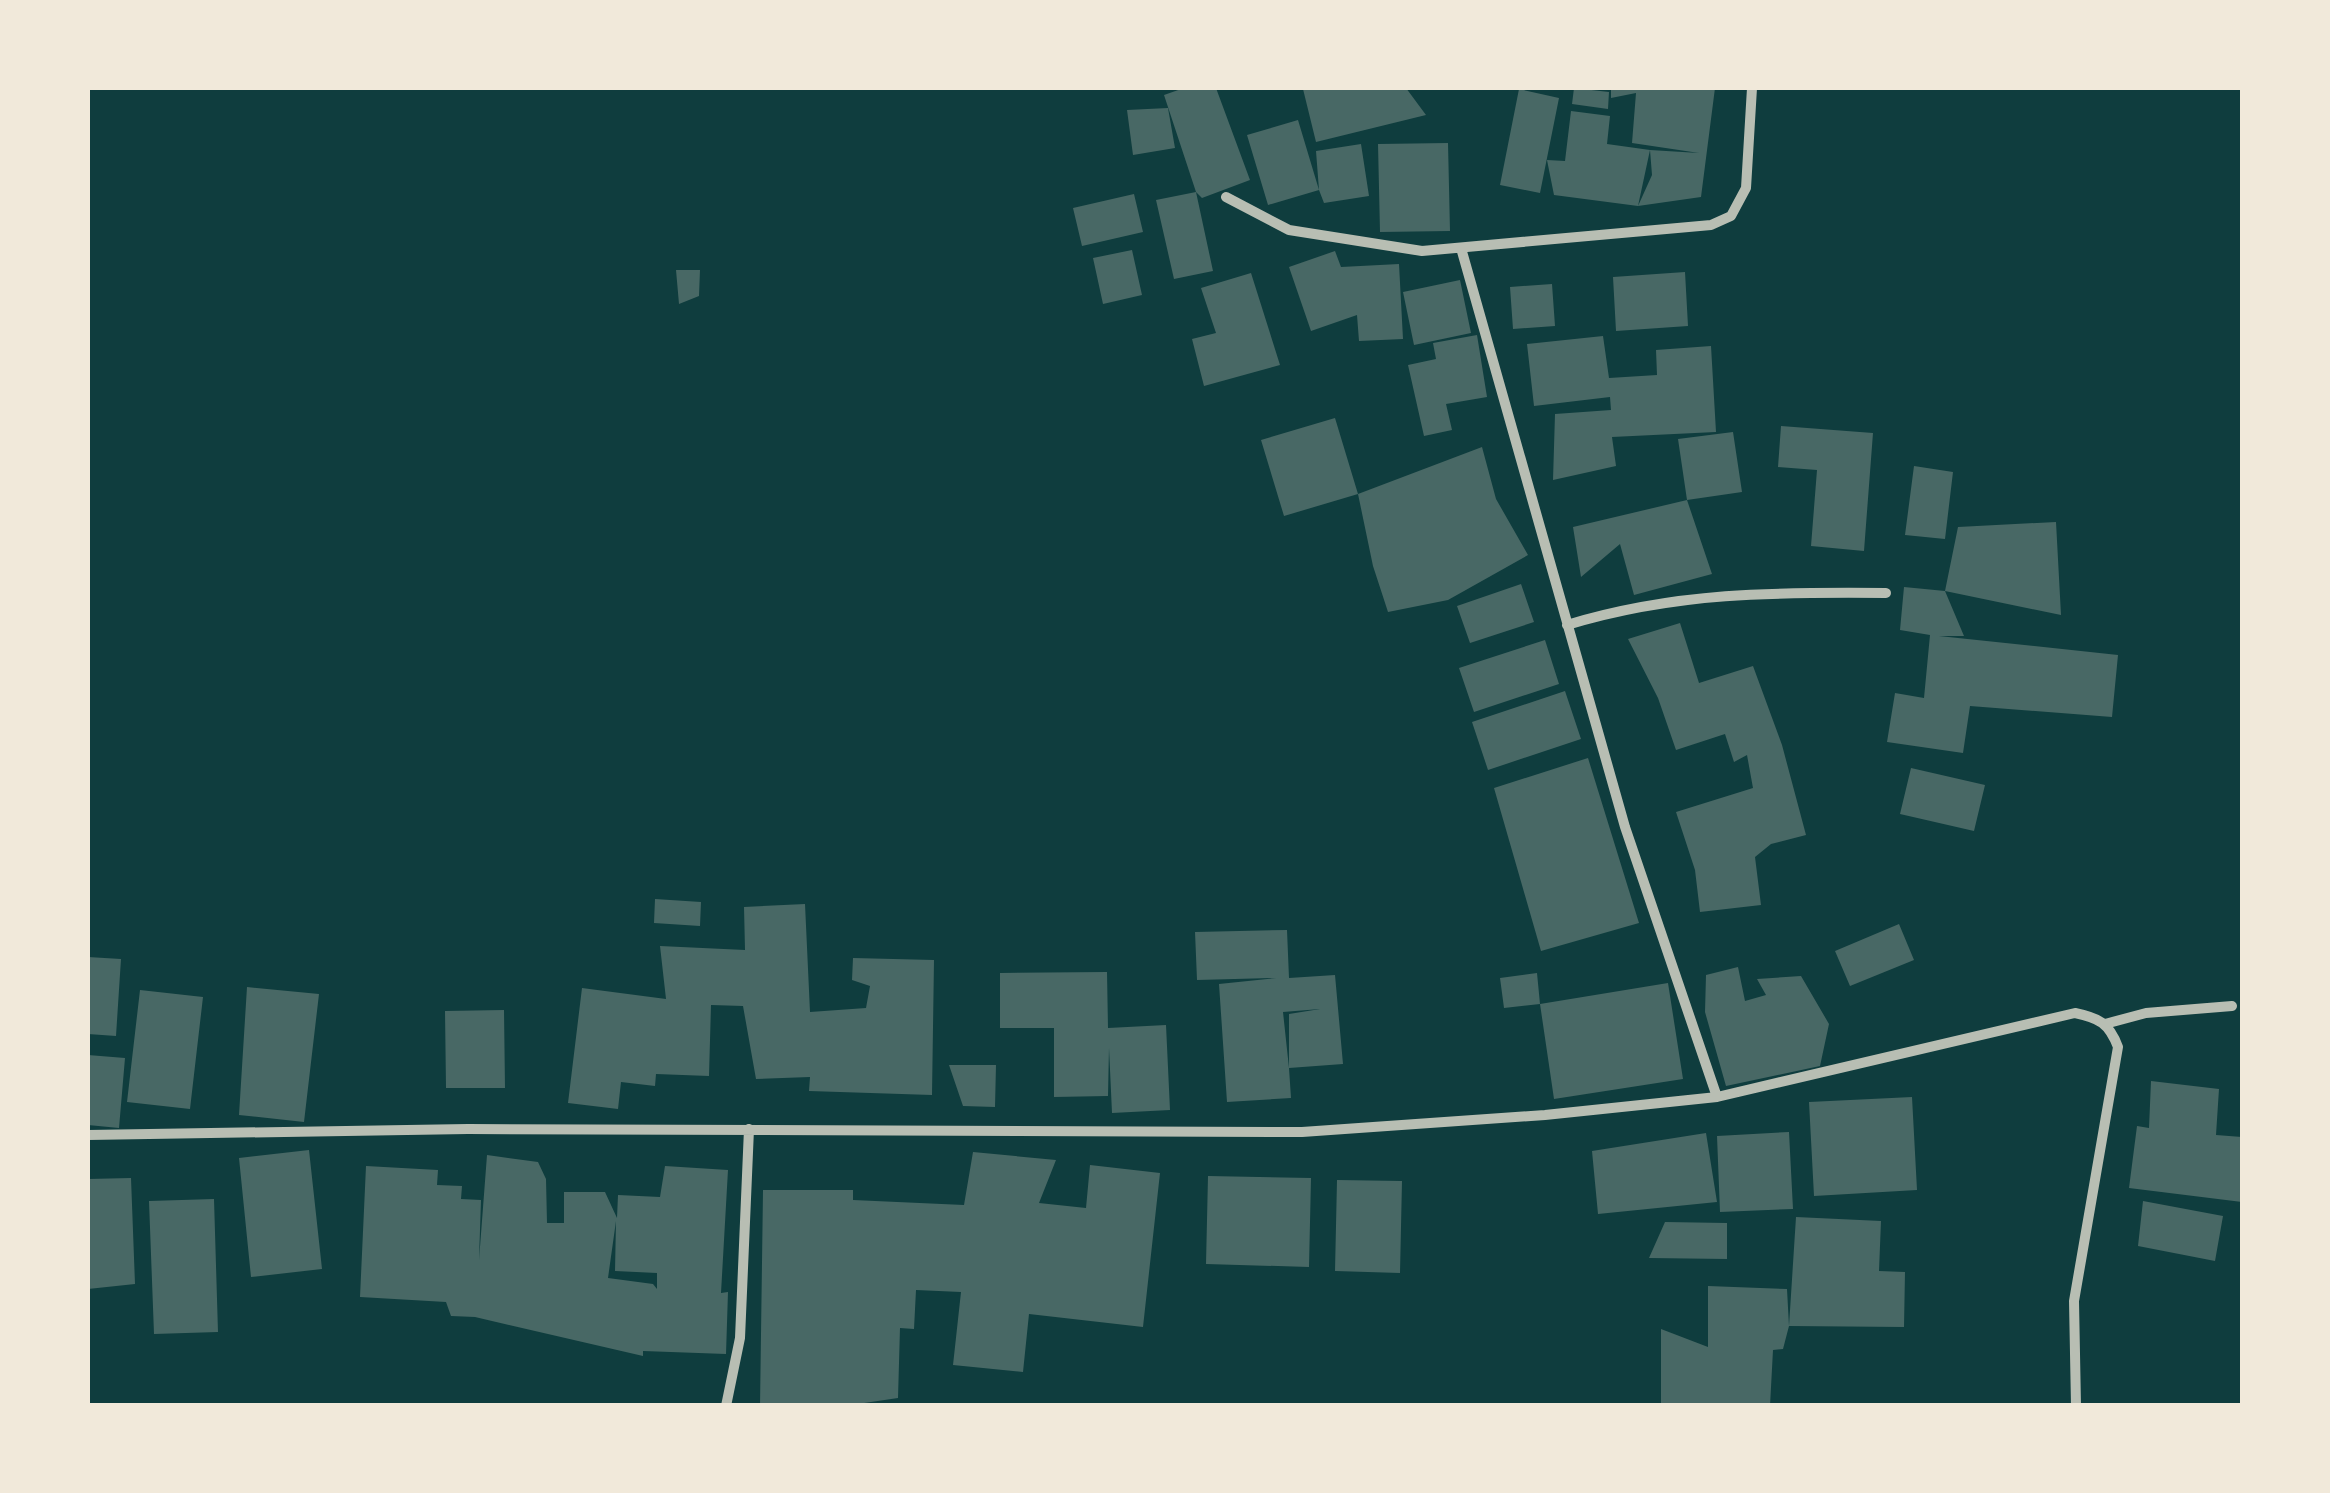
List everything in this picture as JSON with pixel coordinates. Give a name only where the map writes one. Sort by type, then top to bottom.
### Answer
[{"type":"street","points":[[1226,197],[1289,230],[1398,250],[1461,248],[1710,225],[1731,216],[1746,188],[1752,88]]},
{"type":"street","points":[[1461,248],[1625,826],[1717,1097]]},
{"type":"street","points":[[1567,625],[1618,610],[1749,592],[1886,592]]},
{"type":"street","points":[[2105,1024],[2146,1013],[2232,1006]]},
{"type":"street","points":[[88,1135],[749,1130],[1302,1132],[1545,1115],[1717,1097],[2075,1013],[2099,1018],[2118,1047],[2074,1302],[2076,1406]]},
{"type":"street","points":[[726,1406],[740,1338],[749,1130]]},
{"type":"building","points":[[1184,88],[1216,88],[1250,180],[1202,198],[1196,192],[1164,95]]},
{"type":"building","points":[[1406,88],[1426,115],[1316,142],[1303,89]]},
{"type":"building","points":[[1574,88],[1609,92],[1608,109],[1572,104]]},
{"type":"building","points":[[1611,88],[1715,88],[1701,197],[1638,206],[1652,175],[1650,150],[1699,153],[1632,143],[1636,93],[1611,98]]},
{"type":"building","points":[[1519,89],[1559,98],[1540,193],[1500,185]]},
{"type":"building","points":[[1168,108],[1175,148],[1133,155],[1127,110]]},
{"type":"building","points":[[1571,111],[1610,116],[1607,144],[1650,150],[1638,206],[1554,195],[1547,160],[1565,161]]},
{"type":"building","points":[[1298,120],[1319,190],[1268,205],[1247,135]]},
{"type":"building","points":[[1448,143],[1450,231],[1380,232],[1378,144]]},
{"type":"building","points":[[1361,144],[1369,196],[1324,203],[1316,151]]},
{"type":"building","points":[[1196,192],[1213,271],[1174,279],[1156,200]]},
{"type":"building","points":[[1134,194],[1143,232],[1082,246],[1073,208]]},
{"type":"building","points":[[1132,250],[1142,295],[1103,304],[1093,258]]},
{"type":"building","points":[[1335,251],[1341,267],[1399,264],[1403,339],[1359,341],[1357,315],[1311,331],[1289,267]]},
{"type":"building","points":[[676,270],[700,270],[699,296],[679,304]]},
{"type":"building","points":[[1685,272],[1688,326],[1616,331],[1613,277]]},
{"type":"building","points":[[1251,273],[1280,365],[1204,386],[1192,339],[1216,333],[1201,288]]},
{"type":"building","points":[[1460,280],[1471,333],[1414,345],[1403,292]]},
{"type":"building","points":[[1552,284],[1555,326],[1513,329],[1510,287]]},
{"type":"building","points":[[1477,335],[1487,397],[1446,404],[1452,430],[1424,436],[1408,365],[1436,359],[1433,343]]},
{"type":"building","points":[[1603,336],[1609,378],[1657,375],[1656,350],[1711,346],[1716,432],[1612,437],[1616,466],[1553,480],[1555,414],[1611,410],[1610,397],[1534,406],[1527,344]]},
{"type":"building","points":[[1335,418],[1358,494],[1284,516],[1261,440]]},
{"type":"building","points":[[1781,426],[1873,433],[1864,551],[1811,546],[1817,470],[1778,467]]},
{"type":"building","points":[[1733,432],[1742,492],[1687,500],[1678,439]]},
{"type":"building","points":[[1482,447],[1496,499],[1528,555],[1448,600],[1388,612],[1373,566],[1358,494]]},
{"type":"building","points":[[1914,466],[1953,472],[1945,539],[1905,535]]},
{"type":"building","points":[[1687,500],[1712,574],[1634,595],[1620,544],[1581,577],[1573,527]]},
{"type":"building","points":[[2056,522],[2061,615],[1945,591],[1958,527]]},
{"type":"building","points":[[1521,584],[1534,622],[1470,643],[1457,606]]},
{"type":"building","points":[[1904,587],[1945,591],[1964,636],[1939,636],[2118,655],[2112,717],[1970,706],[1963,753],[1887,742],[1895,693],[1924,698],[1930,635],[1900,630]]},
{"type":"building","points":[[1680,623],[1699,683],[1753,666],[1782,745],[1806,835],[1771,844],[1755,857],[1761,905],[1700,912],[1695,870],[1676,812],[1753,788],[1747,755],[1734,762],[1725,734],[1676,750],[1658,698],[1628,639]]},
{"type":"building","points":[[1545,640],[1559,684],[1474,712],[1459,668]]},
{"type":"building","points":[[1565,691],[1581,739],[1488,770],[1472,722]]},
{"type":"building","points":[[1588,758],[1639,923],[1541,951],[1494,788]]},
{"type":"building","points":[[1911,768],[1985,785],[1974,831],[1900,814]]},
{"type":"building","points":[[655,899],[701,902],[700,926],[654,923]]},
{"type":"building","points":[[805,904],[810,1012],[866,1008],[870,986],[852,980],[853,958],[934,960],[932,1095],[809,1091],[810,1077],[756,1079],[743,1006],[711,1005],[709,1076],[656,1074],[655,1086],[621,1082],[618,1109],[568,1103],[582,988],[666,999],[660,946],[745,950],[744,907]]},
{"type":"building","points":[[1899,924],[1914,960],[1850,986],[1835,951]]},
{"type":"building","points":[[1287,930],[1289,978],[1335,975],[1343,1064],[1289,1068],[1291,1098],[1227,1102],[1219,984],[1276,978],[1197,980],[1195,932]],"holes":[[[1320,1009],[1289,1014],[1289,1068],[1283,1012]]]},
{"type":"building","points":[[88,957],[121,959],[116,1036],[88,1034]]},
{"type":"building","points":[[1738,967],[1745,1001],[1766,995],[1757,979],[1801,976],[1829,1024],[1820,1066],[1726,1086],[1705,1012],[1706,975]]},
{"type":"building","points":[[1107,972],[1108,1028],[1166,1025],[1170,1110],[1112,1113],[1109,1048],[1108,1096],[1054,1097],[1054,1028],[1000,1028],[1000,973]]},
{"type":"building","points":[[1537,973],[1540,1004],[1504,1008],[1500,978]]},
{"type":"building","points":[[1668,983],[1683,1079],[1554,1099],[1540,1004]]},
{"type":"building","points":[[247,987],[319,994],[304,1122],[239,1115]]},
{"type":"building","points":[[140,990],[203,997],[190,1109],[127,1102]]},
{"type":"building","points":[[504,1010],[505,1088],[446,1088],[445,1011]]},
{"type":"building","points":[[88,1055],[125,1058],[119,1128],[88,1125]]},
{"type":"building","points":[[949,1065],[996,1065],[995,1107],[963,1106]]},
{"type":"building","points":[[2151,1081],[2219,1089],[2216,1135],[2242,1137],[2242,1202],[2129,1188],[2137,1126],[2149,1128]]},
{"type":"building","points":[[1912,1097],[1917,1190],[1814,1196],[1809,1102]]},
{"type":"building","points":[[1789,1132],[1793,1209],[1720,1212],[1717,1136]]},
{"type":"building","points":[[1706,1133],[1717,1202],[1598,1214],[1592,1151]]},
{"type":"building","points":[[309,1150],[322,1269],[251,1277],[239,1158]]},
{"type":"building","points":[[973,1152],[1056,1160],[1039,1203],[1086,1208],[1090,1165],[1160,1173],[1143,1327],[1029,1314],[1023,1372],[953,1365],[961,1292],[916,1290],[914,1329],[900,1328],[898,1398],[844,1406],[760,1406],[763,1190],[853,1190],[853,1200],[964,1205]]},
{"type":"building","points":[[487,1155],[538,1162],[546,1179],[547,1223],[564,1223],[564,1192],[605,1192],[617,1218],[618,1195],[660,1197],[665,1166],[728,1170],[721,1293],[728,1292],[726,1354],[643,1351],[643,1356],[475,1317],[451,1316],[446,1302],[360,1297],[366,1166],[438,1170],[437,1185],[462,1186],[461,1199],[481,1200],[479,1260]],"holes":[[[616,1221],[615,1271],[657,1273],[657,1289],[653,1284],[608,1278]]]},
{"type":"building","points":[[1208,1176],[1311,1178],[1309,1267],[1206,1264]]},
{"type":"building","points":[[131,1178],[135,1284],[88,1289],[88,1179]]},
{"type":"building","points":[[1337,1180],[1402,1181],[1400,1273],[1335,1271]]},
{"type":"building","points":[[214,1199],[218,1332],[154,1334],[149,1201]]},
{"type":"building","points":[[2143,1201],[2223,1216],[2215,1261],[2138,1246]]},
{"type":"building","points":[[1796,1217],[1881,1221],[1879,1271],[1905,1272],[1904,1327],[1789,1326]]},
{"type":"building","points":[[1665,1222],[1727,1223],[1727,1259],[1649,1258]]},
{"type":"building","points":[[1708,1286],[1787,1289],[1789,1326],[1783,1349],[1773,1350],[1770,1406],[1661,1403],[1661,1329],[1708,1347]]}]
